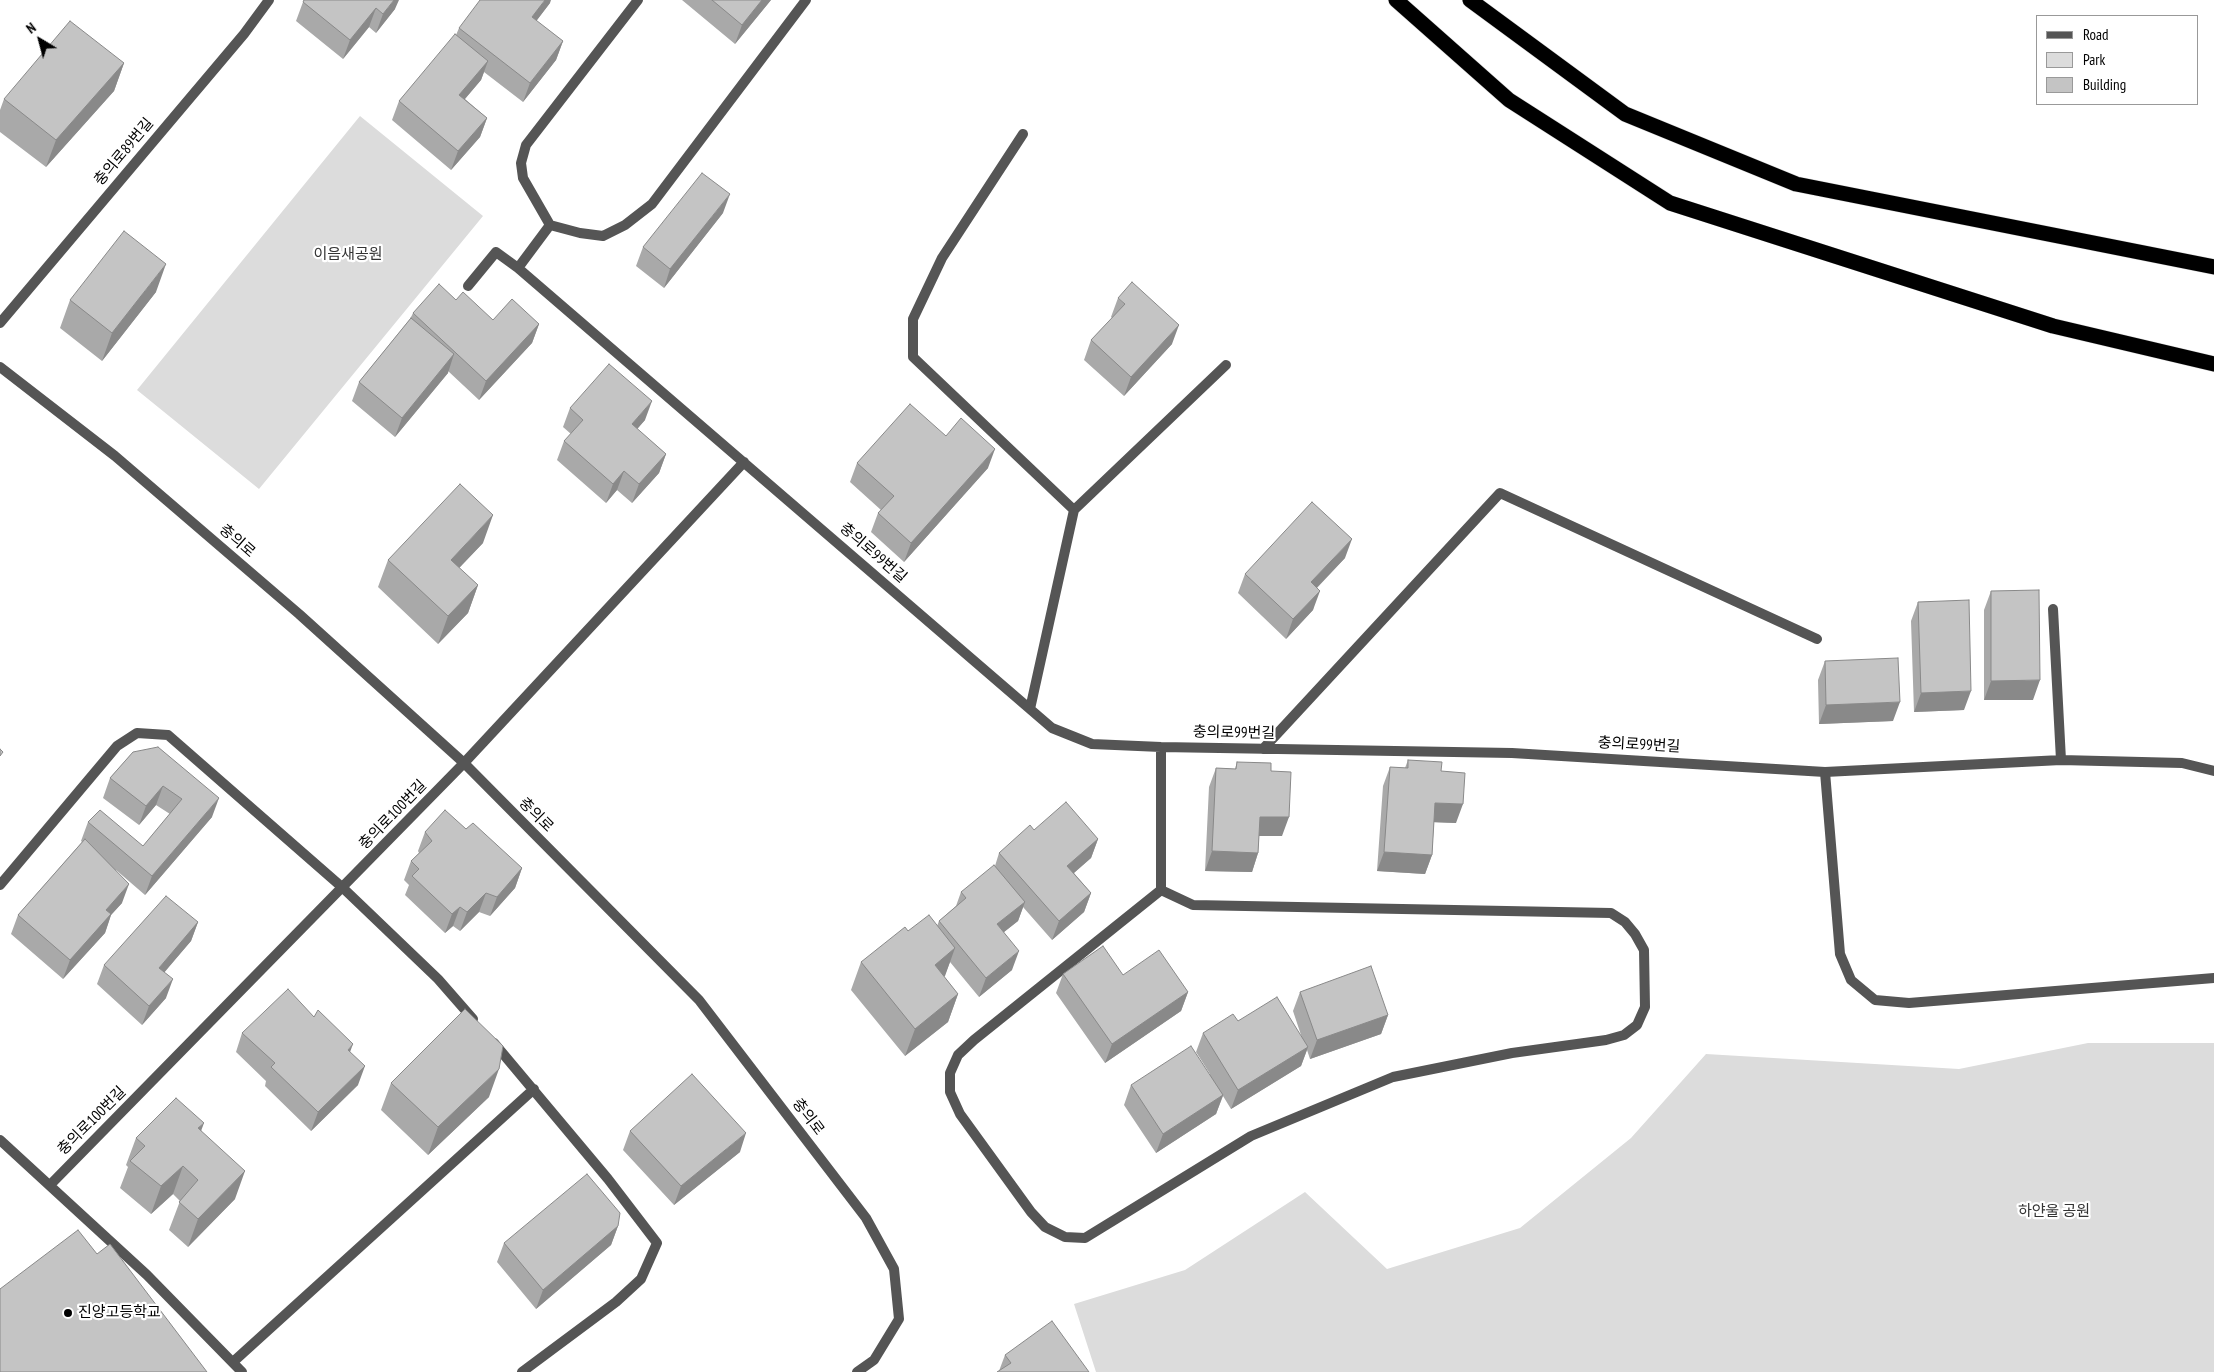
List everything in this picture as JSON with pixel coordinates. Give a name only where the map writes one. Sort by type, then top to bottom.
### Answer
[{"type":"highway","points":[[1396,0],[1509,100],[1670,203],[2053,326],[2214,364]]},
{"type":"highway","points":[[1470,0],[1625,114],[1796,184],[2214,267]]},
{"type":"street","name":"충의로89번길","points":[[0,323],[244,34],[269,0]]},
{"type":"street","points":[[638,0],[526,144],[522,164],[523,178],[550,225],[580,233],[603,236],[625,225],[652,204],[806,0]]},
{"type":"street","points":[[1023,134],[942,258],[913,319],[913,357],[1074,510]]},
{"type":"street","points":[[518,268],[550,225]]},
{"type":"street","name":"충의로99번길","points":[[468,286],[496,252],[518,268],[1052,728],[1092,744],[1161,748],[1512,753],[1825,772],[2061,760],[2182,763],[2214,771]]},
{"type":"street","points":[[1030,708],[1074,510],[1226,365]]},
{"type":"street","name":"충의로","points":[[0,367],[142,479],[299,614],[464,764],[699,1000],[866,1218],[894,1269],[899,1319],[874,1360],[857,1372]]},
{"type":"street","points":[[464,764],[744,462]]},
{"type":"street","points":[[1263,749],[1500,493],[1817,639]]},
{"type":"street","points":[[2053,609],[2061,760]]},
{"type":"street","points":[[0,885],[117,746],[137,733],[168,735],[343,888],[438,979],[534,1089],[657,1243],[641,1279],[616,1302],[522,1372]]},
{"type":"street","points":[[1161,748],[1161,890]]},
{"type":"street","name":"충의로100번길","points":[[50,1185],[464,764]]},
{"type":"street","points":[[1825,772],[1840,954],[1851,980],[1875,1000],[1909,1003],[2214,978]]},
{"type":"street","points":[[1161,890],[1193,905],[1611,913],[1625,922],[1635,934],[1644,950],[1645,1007],[1637,1025],[1624,1035],[1606,1040],[1512,1053],[1393,1077],[1250,1136],[1085,1238],[1065,1237],[1045,1227],[1031,1212],[960,1114],[950,1092],[950,1073],[958,1055],[974,1040],[1161,890]]},
{"type":"street","points":[[233,1362],[534,1089]]},
{"type":"street","points":[[0,1140],[147,1275],[242,1372]]},
{"type":"green space","name":"이음새공원","points":[[360,116],[483,216],[259,489],[137,390]]},
{"type":"green space","name":"하얀울 공원","points":[[2088,1043],[2214,1043],[2214,1372],[1096,1372],[1074,1304],[1185,1270],[1305,1192],[1387,1269],[1520,1228],[1631,1138],[1706,1054],[1959,1069]]},
{"type":"building","points":[[304,0],[394,0],[383,14],[376,8],[350,40],[303,2]]},
{"type":"building","points":[[480,0],[545,0],[532,17],[563,41],[530,83],[459,28]]},
{"type":"building","points":[[712,0],[762,0],[742,25]]},
{"type":"building","points":[[70,21],[124,63],[56,140],[4,99]]},
{"type":"building","points":[[455,34],[488,61],[459,95],[487,118],[458,151],[399,101]]},
{"type":"building","points":[[702,173],[730,194],[670,269],[643,247]]},
{"type":"building","points":[[124,231],[166,264],[112,333],[70,300]]},
{"type":"building","points":[[1132,282],[1179,325],[1131,377],[1091,340],[1125,304],[1118,298]]},
{"type":"building","points":[[439,284],[456,300],[463,292],[493,320],[512,299],[539,324],[486,381],[413,313]]},
{"type":"building","points":[[411,318],[454,354],[402,418],[359,382]]},
{"type":"building","points":[[609,364],[652,401],[632,424],[666,454],[639,484],[624,471],[613,484],[564,441],[583,420],[570,408]]},
{"type":"building","points":[[910,404],[946,436],[961,418],[995,449],[911,543],[878,513],[894,496],[857,463]]},
{"type":"building","points":[[460,484],[493,515],[451,560],[478,585],[448,616],[388,560]]},
{"type":"building","points":[[1312,502],[1352,539],[1311,582],[1320,591],[1293,619],[1245,574]]},
{"type":"building","points":[[2039,590],[2040,680],[1991,681],[1991,591]]},
{"type":"building","points":[[1969,600],[1971,691],[1921,693],[1918,602]]},
{"type":"building","points":[[1898,658],[1900,702],[1826,705],[1825,661]]},
{"type":"building","points":[[158,747],[219,798],[152,876],[88,822],[100,810],[143,846],[182,799],[163,786],[146,806],[110,778],[133,752]]},
{"type":"building","points":[[1408,760],[1442,762],[1441,771],[1465,773],[1463,804],[1435,803],[1432,855],[1384,852],[1390,767],[1408,768]]},
{"type":"building","points":[[1237,762],[1271,763],[1271,771],[1291,772],[1289,817],[1260,817],[1258,853],[1212,851],[1216,768],[1236,769]]},
{"type":"building","points":[[1066,802],[1098,839],[1067,866],[1091,893],[1059,921],[999,853],[1030,825],[1034,830]]},
{"type":"building","points":[[445,810],[466,829],[473,823],[522,868],[497,897],[486,893],[467,912],[460,907],[452,914],[412,876],[419,869],[411,861],[432,841],[425,832]]},
{"type":"building","points":[[85,839],[129,884],[106,910],[111,914],[70,960],[18,915]]},
{"type":"building","points":[[994,865],[1025,902],[997,924],[1019,951],[986,978],[939,921],[966,898],[961,892]]},
{"type":"building","points":[[166,896],[198,922],[159,968],[173,979],[149,1006],[104,965]]},
{"type":"building","points":[[929,915],[955,948],[935,965],[958,994],[915,1029],[861,962],[905,927],[908,931]]},
{"type":"building","points":[[1103,946],[1123,975],[1159,950],[1188,992],[1112,1044],[1063,974]]},
{"type":"building","points":[[1371,966],[1388,1015],[1317,1040],[1300,992]]},
{"type":"building","points":[[288,989],[314,1017],[318,1010],[353,1044],[348,1050],[365,1066],[318,1112],[271,1067],[275,1063],[242,1033]]},
{"type":"building","points":[[1277,997],[1308,1047],[1238,1090],[1203,1033],[1233,1014],[1238,1021]]},
{"type":"building","points":[[465,1009],[503,1046],[499,1069],[438,1127],[391,1083]]},
{"type":"building","points":[[1191,1046],[1223,1095],[1163,1134],[1131,1085]]},
{"type":"building","points":[[692,1074],[746,1133],[681,1186],[630,1131]]},
{"type":"building","points":[[176,1098],[204,1123],[198,1128],[245,1171],[198,1219],[179,1202],[198,1180],[183,1166],[161,1186],[130,1161],[145,1146],[136,1138]]},
{"type":"building","points":[[587,1174],[620,1213],[618,1226],[543,1290],[504,1243]]},
{"type":"building","name":"진양고등학교","points":[[78,1230],[97,1254],[110,1244],[207,1372],[0,1372],[0,1289]]},
{"type":"building","points":[[1052,1321],[1089,1372],[997,1372],[1011,1363],[1005,1355]]},
{"type":"place","name":"진양고등학교","points":[[68,1313]]}]
